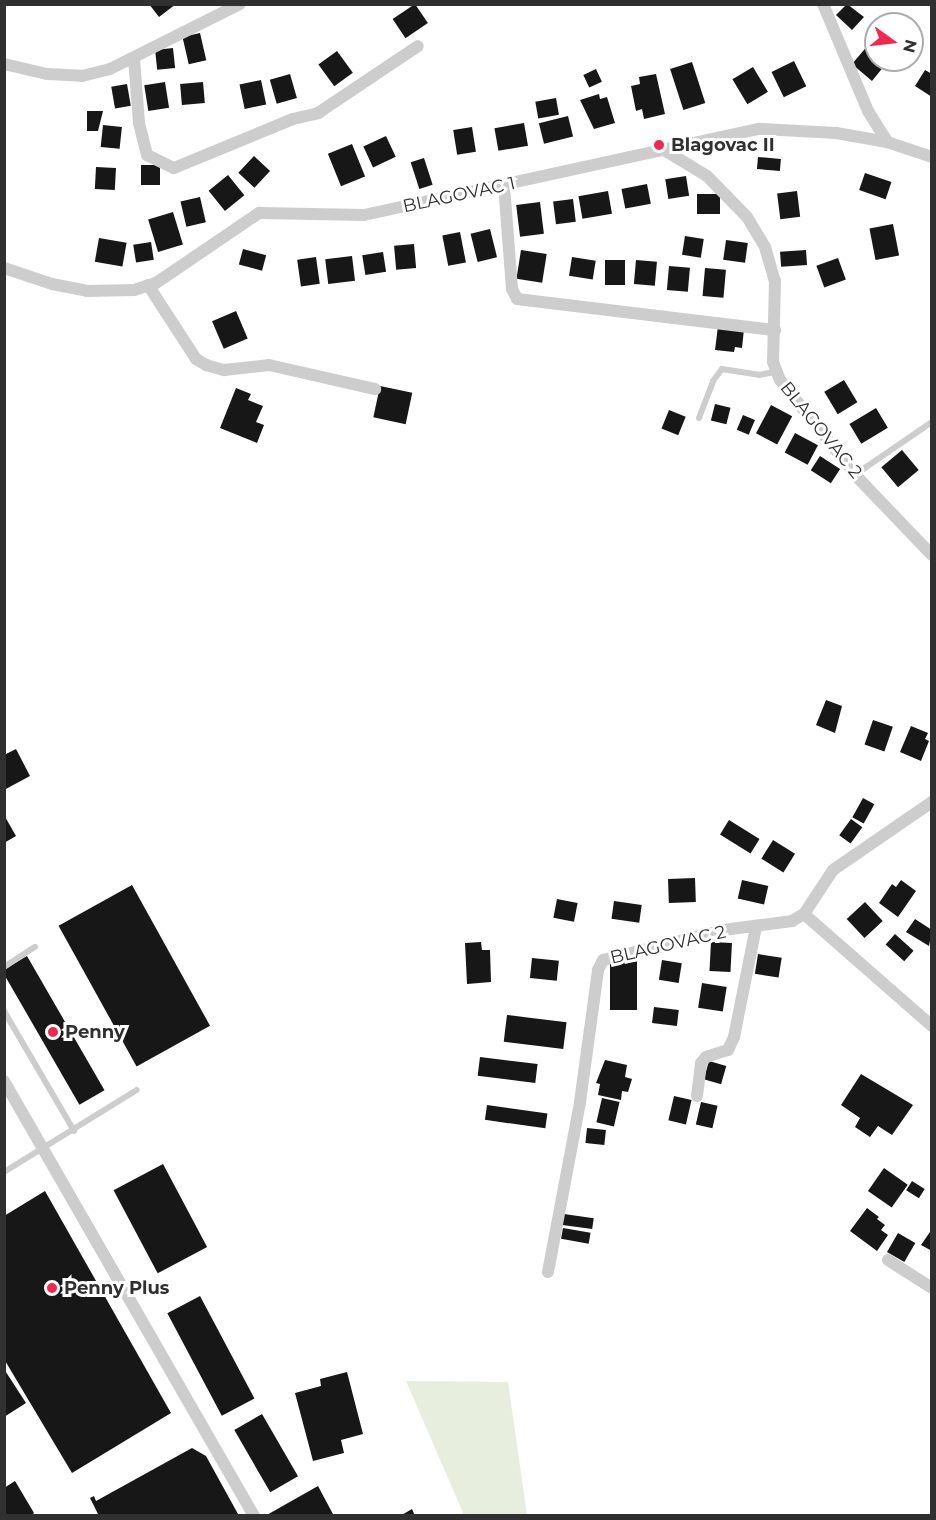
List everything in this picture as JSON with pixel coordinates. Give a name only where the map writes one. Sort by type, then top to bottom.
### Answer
[{"type":"street","points":[[4,64],[47,74],[82,76],[134,59],[240,4]]},
{"type":"street","points":[[823,4],[868,111],[887,142]]},
{"type":"street","points":[[134,59],[139,123],[147,155],[174,168],[293,119],[318,113],[418,46]]},
{"type":"street","name":"BLAGOVAC 1","points":[[4,268],[52,284],[87,291],[116,292],[148,285],[260,213],[364,215],[661,148],[760,129],[799,129],[887,142],[932,157]]},
{"type":"street","name":"BLAGOVAC 2","points":[[661,148],[707,176],[747,217],[765,247],[776,281],[775,372],[855,474],[932,555]]},
{"type":"street","points":[[504,185],[512,289],[517,299],[775,330]]},
{"type":"street","points":[[148,285],[196,359],[206,365],[224,370],[269,365],[375,389]]},
{"type":"street","points":[[932,802],[833,870],[804,914],[932,1026]]},
{"type":"street","name":"BLAGOVAC 2","points":[[548,1272],[580,1102],[598,970],[603,960],[723,930],[792,921],[804,914]]},
{"type":"street","points":[[697,1096],[701,1063],[706,1057],[728,1050],[734,1037],[756,927]]},
{"type":"street","points":[[4,1081],[254,1515]]},
{"type":"street","points":[[888,1260],[932,1288]]},
{"type":"lane","points":[[699,418],[722,369],[759,375],[775,372]]},
{"type":"lane","points":[[855,474],[932,422]]},
{"type":"lane","points":[[4,967],[34,947]]},
{"type":"lane","points":[[4,1011],[74,1131]]},
{"type":"lane","points":[[4,1172],[74,1131],[137,1090]]},
{"type":"green space","points":[[406,1381],[508,1382],[527,1515],[464,1515]]},
{"type":"building","points":[[149,4],[176,4],[159,17]]},
{"type":"building","points":[[415,4],[428,23],[405,38],[393,19]]},
{"type":"building","points":[[847,4],[864,17],[852,30],[836,15]]},
{"type":"building","points":[[200,33],[206,60],[189,64],[182,37]]},
{"type":"building","points":[[173,48],[175,68],[157,70],[155,50]]},
{"type":"building","points":[[864,50],[864,72],[879,72],[872,81],[852,64]]},
{"type":"building","points":[[337,51],[353,73],[334,86],[318,65]]},
{"type":"building","points":[[794,61],[806,86],[784,97],[772,72]]},
{"type":"building","points":[[692,62],[705,103],[683,110],[670,69]]},
{"type":"building","points":[[753,67],[768,92],[747,104],[732,79]]},
{"type":"building","points":[[596,69],[602,82],[589,88],[583,75]]},
{"type":"building","points":[[925,70],[932,74],[932,97],[915,86]]},
{"type":"building","points":[[290,74],[297,98],[277,104],[270,80]]},
{"type":"building","points":[[656,74],[665,114],[644,119],[642,109],[636,111],[631,86],[640,84],[639,77]]},
{"type":"building","points":[[261,80],[266,104],[245,109],[239,85]]},
{"type":"building","points":[[165,82],[169,108],[148,111],[144,85]]},
{"type":"building","points":[[203,82],[205,103],[182,105],[180,84]]},
{"type":"building","points":[[127,84],[131,106],[115,108],[111,87]]},
{"type":"building","points":[[599,94],[600,99],[607,97],[615,123],[594,129],[580,100]]},
{"type":"building","points":[[556,98],[559,115],[538,118],[535,102]]},
{"type":"building","points":[[87,111],[103,111],[98,131],[87,131]]},
{"type":"building","points":[[568,116],[573,136],[544,144],[539,123]]},
{"type":"building","points":[[524,123],[528,146],[498,151],[494,128]]},
{"type":"building","points":[[103,125],[122,127],[120,149],[101,147]]},
{"type":"building","points":[[472,127],[476,152],[457,155],[453,130]]},
{"type":"building","points":[[386,136],[396,157],[373,167],[363,147]]},
{"type":"building","points":[[352,144],[365,176],[341,186],[328,154]]},
{"type":"building","points":[[254,156],[270,171],[254,188],[238,173]]},
{"type":"building","points":[[758,157],[781,159],[780,171],[757,169]]},
{"type":"building","points":[[424,158],[433,185],[419,189],[411,162]]},
{"type":"building","points":[[141,165],[160,165],[160,185],[141,185]]},
{"type":"building","points":[[96,167],[116,168],[115,190],[95,189]]},
{"type":"building","points":[[865,173],[891,182],[886,199],[859,190]]},
{"type":"building","points":[[228,175],[244,195],[225,211],[209,191]]},
{"type":"building","points":[[686,176],[689,196],[668,199],[665,179]]},
{"type":"building","points":[[647,184],[651,204],[625,209],[621,189]]},
{"type":"building","points":[[608,191],[612,214],[582,219],[578,196]]},
{"type":"building","points":[[797,191],[800,217],[780,219],[777,193]]},
{"type":"building","points":[[697,194],[720,194],[720,214],[697,214]]},
{"type":"building","points":[[200,197],[206,222],[186,227],[181,201]]},
{"type":"building","points":[[573,199],[576,222],[556,224],[553,201]]},
{"type":"building","points":[[540,202],[544,234],[520,237],[516,205]]},
{"type":"building","points":[[173,212],[183,245],[158,252],[148,220]]},
{"type":"building","points":[[893,224],[899,255],[876,260],[869,229]]},
{"type":"building","points":[[490,229],[497,257],[478,262],[471,234]]},
{"type":"building","points":[[460,232],[466,262],[448,266],[442,235]]},
{"type":"building","points":[[685,236],[704,239],[701,258],[682,255]]},
{"type":"building","points":[[99,238],[127,243],[122,266],[95,262]]},
{"type":"building","points":[[726,240],[748,243],[745,263],[723,260]]},
{"type":"building","points":[[151,242],[154,260],[136,263],[133,245]]},
{"type":"building","points":[[414,244],[416,268],[396,270],[394,246]]},
{"type":"building","points":[[243,249],[266,255],[262,271],[239,264]]},
{"type":"building","points":[[521,250],[547,254],[542,283],[516,279]]},
{"type":"building","points":[[806,250],[807,265],[781,267],[780,252]]},
{"type":"building","points":[[383,252],[386,272],[365,275],[362,255]]},
{"type":"building","points":[[352,256],[355,281],[328,284],[325,259]]},
{"type":"building","points":[[316,257],[320,284],[301,286],[297,260]]},
{"type":"building","points":[[572,257],[596,261],[593,280],[569,276]]},
{"type":"building","points":[[838,258],[846,280],[824,287],[816,266]]},
{"type":"building","points":[[605,260],[625,260],[625,285],[605,285]]},
{"type":"building","points":[[636,260],[657,262],[655,286],[634,284]]},
{"type":"building","points":[[669,266],[690,268],[688,292],[667,290]]},
{"type":"building","points":[[705,268],[726,270],[723,298],[703,296]]},
{"type":"building","points":[[236,311],[248,339],[224,349],[212,321]]},
{"type":"building","points":[[718,326],[744,329],[742,348],[735,347],[734,352],[715,350]]},
{"type":"building","points":[[844,380],[857,402],[838,414],[824,392]]},
{"type":"building","points":[[380,386],[412,393],[406,424],[373,417]]},
{"type":"building","points":[[236,388],[251,394],[248,400],[263,406],[256,422],[264,425],[257,443],[220,428]]},
{"type":"building","points":[[715,404],[731,408],[726,424],[711,420]]},
{"type":"building","points":[[771,405],[792,416],[777,445],[756,433]]},
{"type":"building","points":[[876,408],[888,428],[861,444],[849,424]]},
{"type":"building","points":[[669,410],[686,417],[678,435],[662,429]]},
{"type":"building","points":[[743,415],[755,420],[749,435],[737,430]]},
{"type":"building","points":[[795,433],[818,445],[808,465],[785,452]]},
{"type":"building","points":[[902,450],[919,470],[898,487],[881,467]]},
{"type":"building","points":[[820,456],[840,469],[831,483],[811,470]]},
{"type":"building","points":[[826,700],[842,706],[835,733],[816,725]]},
{"type":"building","points":[[873,720],[893,727],[884,751],[865,745]]},
{"type":"building","points":[[911,726],[928,733],[925,739],[929,741],[921,761],[900,752]]},
{"type":"building","points":[[16,749],[30,776],[4,790],[4,755]]},
{"type":"building","points":[[863,798],[874,804],[864,824],[852,817]]},
{"type":"building","points":[[4,815],[16,836],[4,843]]},
{"type":"building","points":[[851,819],[862,827],[851,843],[839,835]]},
{"type":"building","points":[[729,820],[760,839],[751,853],[720,834]]},
{"type":"building","points":[[773,840],[795,854],[783,872],[761,859]]},
{"type":"building","points":[[695,878],[696,902],[669,903],[668,879]]},
{"type":"building","points":[[742,880],[768,886],[764,905],[738,899]]},
{"type":"building","points":[[901,880],[916,891],[898,917],[879,903],[892,884],[896,887]]},
{"type":"building","points":[[132,885],[210,1026],[137,1067],[59,926]]},
{"type":"building","points":[[557,899],[578,903],[574,922],[553,918]]},
{"type":"building","points":[[614,901],[642,905],[639,923],[611,919]]},
{"type":"building","points":[[865,902],[883,921],[864,938],[847,919]]},
{"type":"building","points":[[915,919],[932,930],[929,946],[906,932]]},
{"type":"building","points":[[895,934],[914,951],[904,961],[886,944]]},
{"type":"building","points":[[481,942],[482,950],[490,950],[491,982],[467,984],[465,943]]},
{"type":"building","points":[[711,942],[732,943],[730,972],[709,971]]},
{"type":"building","points":[[758,954],[782,958],[779,978],[755,974]]},
{"type":"building","name":"Penny","points":[[27,956],[104,1090],[79,1105],[4,974],[4,969]]},
{"type":"building","points":[[532,958],[559,961],[557,981],[530,978]]},
{"type":"building","points":[[610,959],[637,959],[637,1010],[610,1010]]},
{"type":"building","points":[[662,960],[682,963],[679,983],[659,980]]},
{"type":"building","points":[[702,983],[727,987],[723,1012],[698,1008]]},
{"type":"building","points":[[654,1007],[679,1010],[677,1026],[652,1023]]},
{"type":"building","points":[[507,1015],[567,1022],[563,1049],[504,1042]]},
{"type":"building","points":[[480,1057],[538,1064],[535,1083],[478,1076]]},
{"type":"building","points":[[605,1060],[627,1065],[625,1077],[632,1079],[628,1092],[622,1091],[621,1100],[598,1095],[600,1084],[596,1083]]},
{"type":"building","points":[[709,1061],[726,1066],[721,1084],[704,1079]]},
{"type":"building","points":[[861,1074],[913,1105],[892,1135],[878,1126],[870,1137],[855,1127],[860,1118],[841,1105]]},
{"type":"building","points":[[674,1096],[692,1100],[686,1124],[668,1120]]},
{"type":"building","points":[[602,1098],[620,1102],[614,1126],[596,1122]]},
{"type":"building","points":[[701,1102],[718,1106],[712,1128],[696,1124]]},
{"type":"building","points":[[487,1105],[547,1113],[545,1128],[485,1120]]},
{"type":"building","points":[[587,1128],[606,1130],[604,1145],[585,1143]]},
{"type":"building","points":[[163,1164],[207,1247],[158,1273],[114,1190]]},
{"type":"building","points":[[884,1168],[908,1185],[892,1208],[868,1191]]},
{"type":"building","points":[[912,1181],[925,1189],[919,1198],[906,1190]]},
{"type":"building","name":"Penny Plus","points":[[45,1191],[171,1413],[72,1473],[4,1359],[4,1216]]},
{"type":"building","points":[[867,1208],[879,1217],[877,1219],[885,1225],[881,1230],[888,1235],[877,1251],[850,1231]]},
{"type":"building","points":[[564,1214],[594,1218],[592,1229],[562,1225]]},
{"type":"building","points":[[563,1228],[591,1233],[589,1244],[561,1239]]},
{"type":"building","points":[[932,1229],[932,1251],[921,1245]]},
{"type":"building","points":[[898,1233],[915,1243],[904,1262],[887,1252]]},
{"type":"building","points":[[200,1296],[254,1398],[222,1416],[167,1313]]},
{"type":"building","points":[[4,1369],[26,1403],[4,1417]]},
{"type":"building","points":[[347,1372],[363,1434],[341,1440],[344,1453],[313,1461],[295,1393],[321,1386],[320,1379]]},
{"type":"building","points":[[262,1414],[298,1476],[270,1492],[234,1430]]},
{"type":"building","points":[[192,1448],[206,1456],[238,1514],[99,1516],[90,1498],[94,1496],[96,1501]]},
{"type":"building","points":[[15,1481],[34,1513],[30,1516],[4,1516],[4,1488]]},
{"type":"building","points":[[318,1486],[334,1516],[265,1516]]},
{"type":"building","points":[[412,1509],[415,1516],[400,1516]]},
{"type":"place","name":"Blagovac II","points":[[659,145]]},
{"type":"place","name":"Penny","points":[[53,1032]]},
{"type":"place","name":"Penny Plus","points":[[52,1288]]}]
